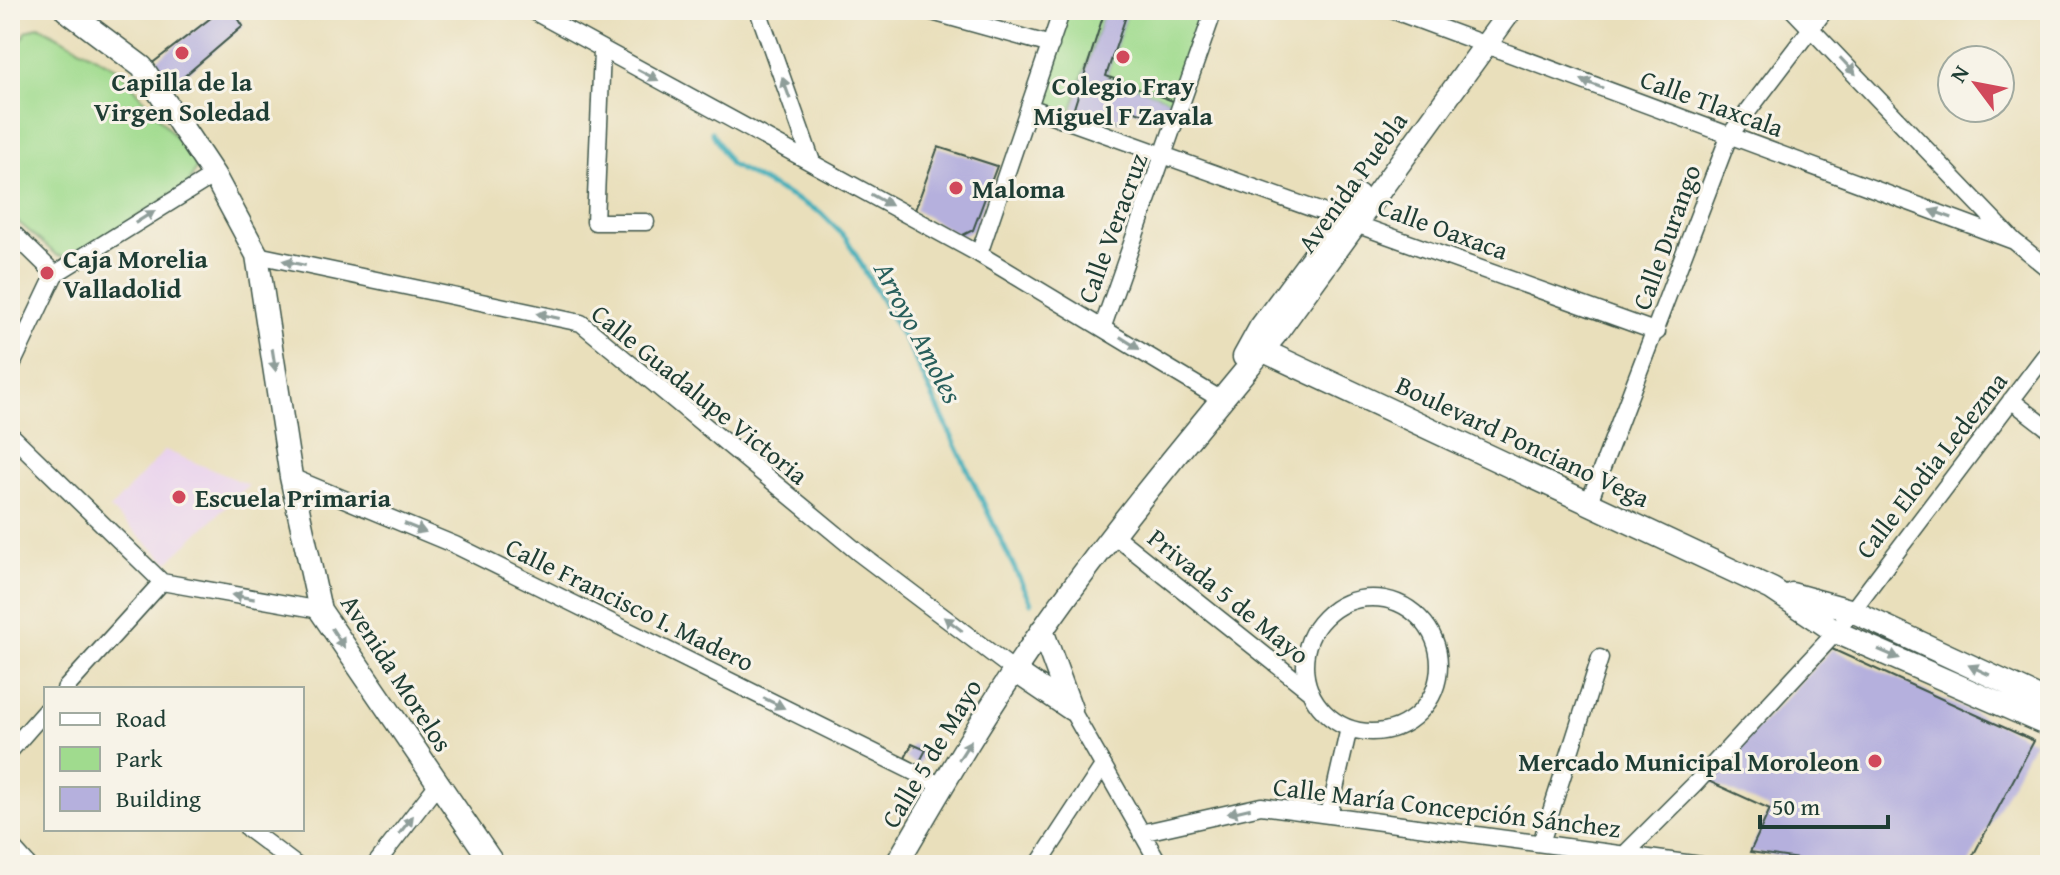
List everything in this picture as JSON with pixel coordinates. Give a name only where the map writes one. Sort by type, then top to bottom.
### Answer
[{"type":"street","name":"Avenida Morelos","points":[[66,10],[98,18],[142,67],[214,175],[257,255],[291,477],[320,610],[494,865]]},
{"type":"street","points":[[531,10],[1226,391]]},
{"type":"street","points":[[758,10],[812,162]]},
{"type":"street","points":[[925,10],[1051,45]]},
{"type":"street","points":[[979,254],[1032,108],[1062,10]]},
{"type":"street","name":"Calle Veracruz","points":[[1103,326],[1214,10]]},
{"type":"street","name":"Calle Tlaxcala","points":[[1392,10],[2014,241]]},
{"type":"street","name":"Avenida Puebla","points":[[1478,42],[1492,10]]},
{"type":"street","name":"Avenida Puebla","points":[[1015,671],[1042,630],[1226,391],[1478,42],[1511,10]]},
{"type":"street","points":[[1793,10],[2014,241],[2050,270]]},
{"type":"street","name":"Calle Durango","points":[[1589,502],[1657,332],[1729,136],[1825,10]]},
{"type":"street","points":[[602,51],[595,222],[646,222]]},
{"type":"street","name":"Calle Oaxaca","points":[[1032,108],[1657,332]]},
{"type":"street","points":[[10,369],[55,274],[214,175]]},
{"type":"street","points":[[10,230],[55,274]]},
{"type":"street","name":"Calle Guadalupe Victoria","points":[[257,255],[581,323],[859,553],[1015,671]]},
{"type":"street","name":"Boulevard Ponciano Vega","points":[[1256,347],[1772,589],[1836,632],[2050,726]]},
{"type":"street","name":"Calle Elodia Ledezma","points":[[1618,859],[1695,784],[1836,632],[2050,349]]},
{"type":"street","points":[[2011,400],[2050,430]]},
{"type":"street","points":[[10,434],[162,582],[320,610]]},
{"type":"street","name":"Calle Francisco I. Madero","points":[[291,477],[455,545],[942,786]]},
{"type":"street","name":"Privada 5 de Mayo","points":[[1115,536],[1313,694],[1326,711],[1349,728],[1371,732],[1401,726],[1418,716],[1433,698],[1440,675],[1438,651],[1416,616],[1398,605],[1378,599],[1356,600],[1326,614],[1310,636],[1305,654],[1305,673],[1313,694]]},
{"type":"street","points":[[67,687],[162,582]]},
{"type":"street","name":"Boulevard Ponciano Vega","points":[[1772,589],[1850,610],[2050,703]]},
{"type":"street","points":[[1042,630],[1071,709],[1160,865]]},
{"type":"street","points":[[1541,843],[1600,658]]},
{"type":"street","points":[[1015,671],[1071,709]]},
{"type":"street","name":"Calle 5 de Mayo","points":[[896,865],[1015,671]]},
{"type":"street","points":[[10,751],[44,712]]},
{"type":"street","points":[[1329,815],[1349,728]]},
{"type":"street","points":[[1038,865],[1103,766]]},
{"type":"street","points":[[375,865],[437,785]]},
{"type":"street","name":"Calle María Concepción Sánchez","points":[[1141,833],[1261,806],[1541,843],[1618,859],[1701,865]]},
{"type":"street","points":[[251,831],[296,865]]},
{"type":"street","points":[[10,845],[28,865]]},
{"type":"shaded area","name":"Escuela Primaria","points":[[165,450],[249,485],[168,562],[110,509]]},
{"type":"green space","points":[[1063,10],[1105,10],[1068,121],[1032,108]]},
{"type":"green space","points":[[1128,10],[1214,10],[1181,104],[1106,76]]},
{"type":"green space","points":[[39,26],[120,70],[194,160],[196,168],[189,184],[72,258],[57,255],[10,215],[10,61],[26,32]]},
{"type":"building","points":[[81,10],[105,10],[91,27]]},
{"type":"building","points":[[221,10],[233,10],[243,26],[167,91],[150,65]]},
{"type":"building","points":[[1105,10],[1128,10],[1106,76],[1181,104],[1174,125],[1127,108],[1121,123],[1074,108]]},
{"type":"building","name":"Maloma","points":[[938,147],[997,166],[973,230],[961,236],[915,210]]},
{"type":"building","name":"Mercado Municipal Moroleon","points":[[1832,649],[2034,741],[1968,865],[1841,865],[1750,852],[1770,809],[1708,781]]},
{"type":"building","points":[[912,744],[926,750],[918,765],[905,758]]},
{"type":"waterway","name":"Arroyo Amoles","points":[[712,132],[730,164],[820,212],[846,238],[911,351],[1031,603]]},
{"type":"place","name":"Capilla de la Virgen Soledad","points":[[182,53]]},
{"type":"place","name":"Colegio Fray Miguel F Zavala","points":[[1123,57]]},
{"type":"place","name":"Maloma","points":[[956,188]]},
{"type":"place","name":"Caja Morelia Valladolid","points":[[47,273]]},
{"type":"place","name":"Escuela Primaria","points":[[179,497]]},
{"type":"place","name":"Mercado Municipal Moroleon","points":[[1875,761]]}]
